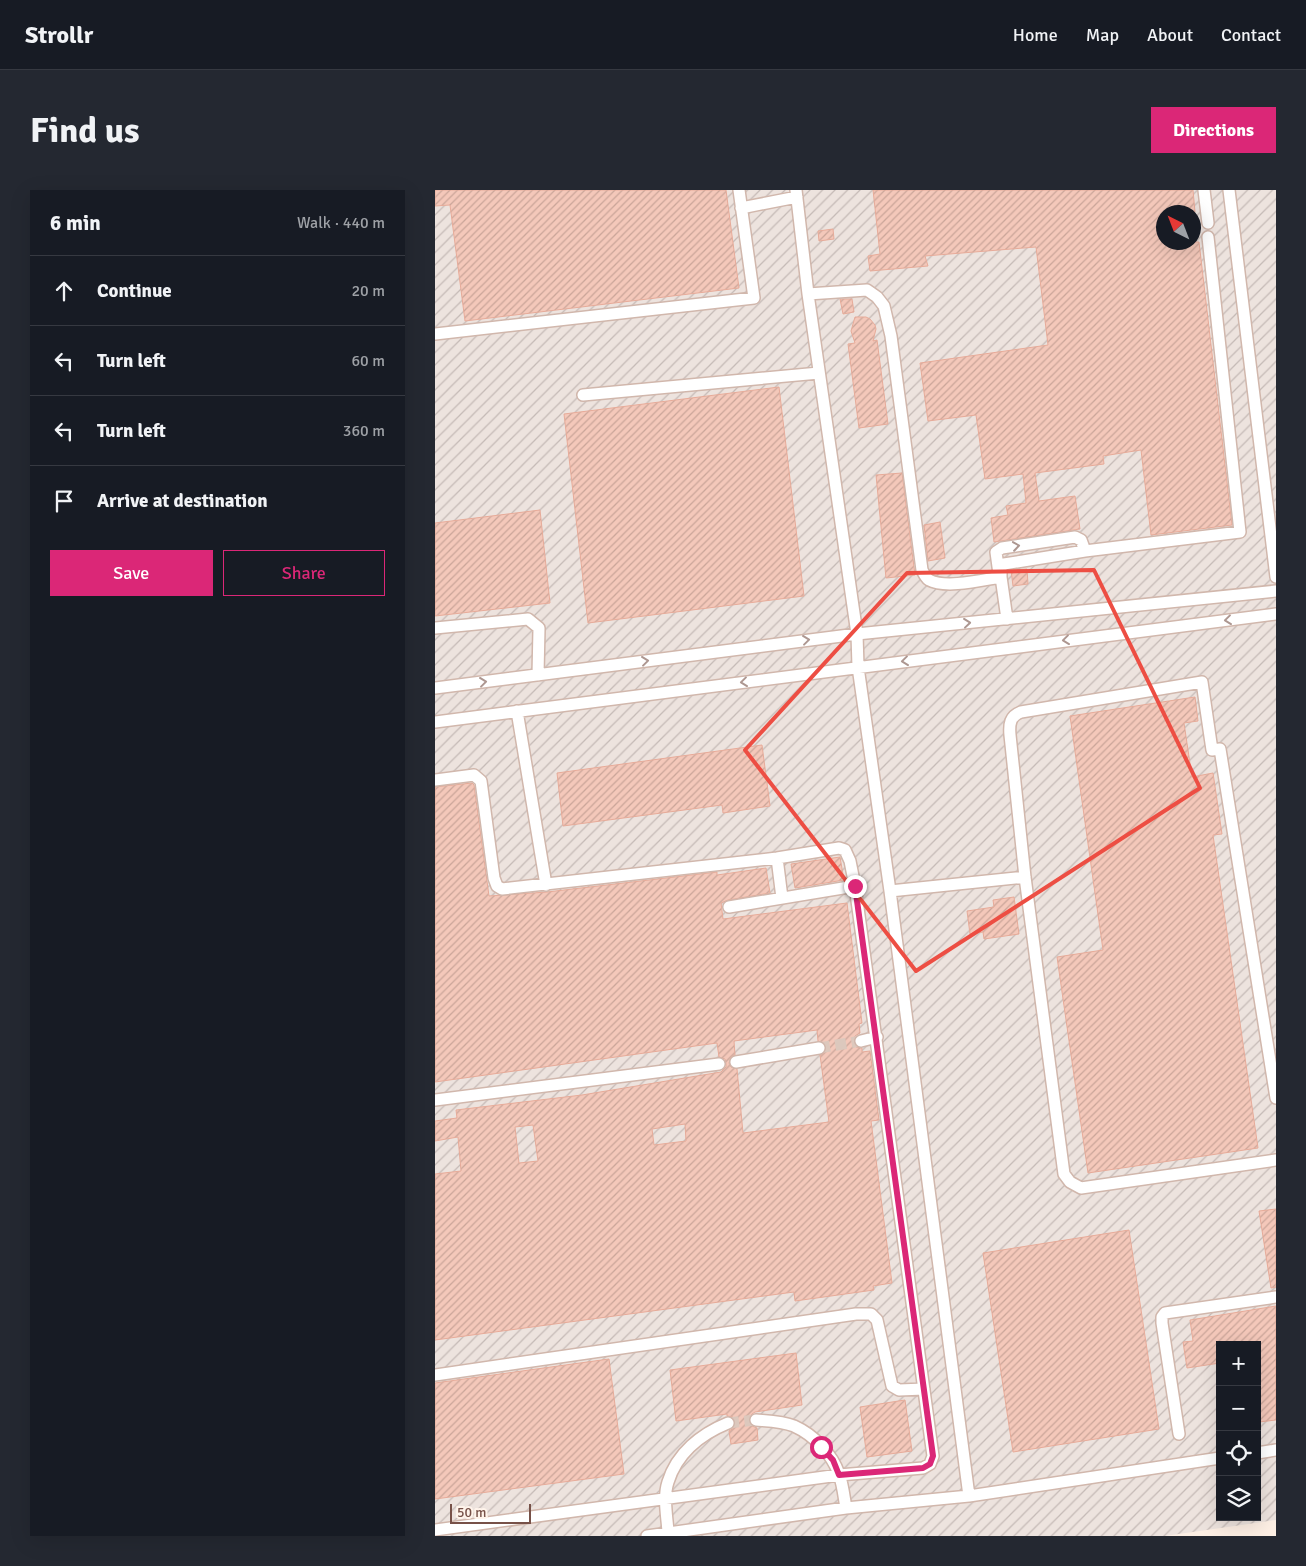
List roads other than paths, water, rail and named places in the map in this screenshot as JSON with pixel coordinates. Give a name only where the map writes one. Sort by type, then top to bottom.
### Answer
[{"type":"street","points":[[435,334],[754,298],[739,190]]},
{"type":"street","points":[[1204,190],[1208,223]]},
{"type":"street","points":[[1229,190],[1276,577]]},
{"type":"street","points":[[741,208],[797,194],[808,294],[857,634],[858,667],[969,1496]]},
{"type":"street","points":[[1007,619],[1001,578],[1001,566],[1005,564],[1085,551],[1240,532],[1208,237]]},
{"type":"street","points":[[808,294],[867,290],[877,296],[884,306],[891,336],[922,570],[928,579],[940,583],[961,583],[1001,578]]},
{"type":"street","points":[[583,396],[819,373]]},
{"type":"street","points":[[1001,578],[997,570],[995,552],[1002,548],[1075,537],[1081,540],[1085,551]]},
{"type":"street","points":[[435,688],[857,634],[1276,591]]},
{"type":"street","points":[[435,722],[1276,614]]},
{"type":"street","points":[[435,628],[528,619],[539,628],[538,675]]},
{"type":"street","points":[[1276,1098],[1220,749],[1212,750],[1202,682],[1015,714],[1011,720],[1010,735],[1025,877],[1064,1174],[1070,1182],[1081,1188],[1276,1160]]},
{"type":"street","points":[[517,711],[546,885]]},
{"type":"street","points":[[435,780],[475,775],[481,781],[494,878],[497,886],[502,889],[777,858],[839,848],[845,850],[850,861],[855,886],[933,1456],[930,1464],[923,1468],[839,1475],[435,1530]]},
{"type":"street","points":[[777,858],[782,898]]},
{"type":"street","points":[[889,891],[1025,877]]},
{"type":"street","points":[[729,907],[855,886]]},
{"type":"street","points":[[861,1041],[877,1038]]},
{"type":"street","points":[[736,1062],[819,1048]]},
{"type":"street","points":[[435,1100],[719,1064]]},
{"type":"street","points":[[1179,1434],[1162,1317],[1170,1311],[1276,1297]]},
{"type":"street","points":[[435,1374],[856,1314],[871,1314],[877,1320],[892,1386],[899,1390],[924,1389]]},
{"type":"street","points":[[756,1420],[778,1421],[795,1426],[821,1447],[833,1460],[839,1475],[846,1508]]},
{"type":"street","points":[[668,1532],[665,1498],[668,1482],[676,1466],[697,1440],[711,1430],[728,1423]]},
{"type":"street","points":[[1261,1452],[1276,1450]]},
{"type":"street","points":[[647,1536],[846,1508],[969,1496],[1216,1459]]},
{"type":"tunnel","points":[[819,1048],[861,1041]]},
{"type":"tunnel","points":[[728,1423],[756,1420]]}]
